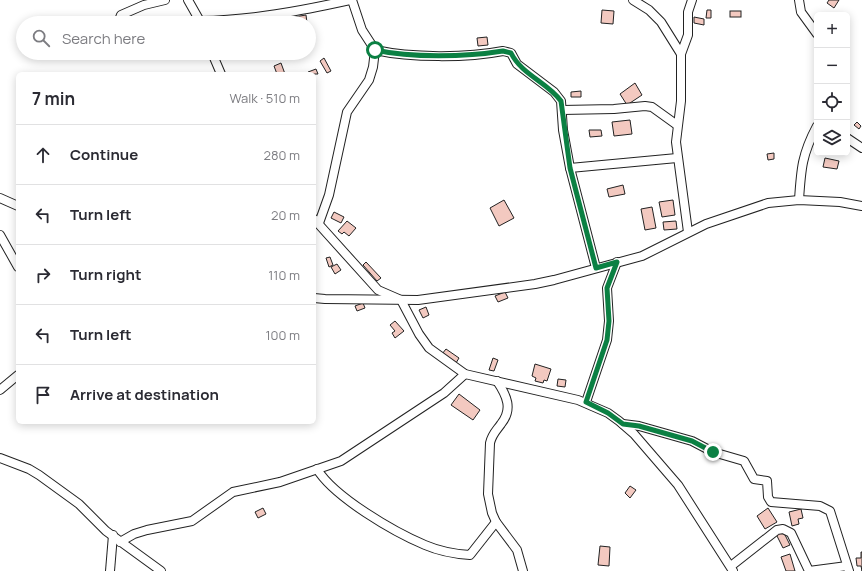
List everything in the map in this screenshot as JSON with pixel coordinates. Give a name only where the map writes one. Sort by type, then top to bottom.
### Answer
[{"type":"street","points":[[121,16],[144,5],[165,0]]},
{"type":"street","points":[[188,0],[197,16]]},
{"type":"street","points":[[270,16],[351,0],[362,30],[375,50],[373,67],[369,80],[347,112],[330,195],[316,221],[378,290],[401,300],[419,334],[429,348],[465,374],[586,402],[608,413],[623,424],[678,485],[732,569],[777,530],[783,529],[791,533],[809,571],[848,568],[830,511],[820,506],[771,502],[768,497],[766,481],[754,479],[744,461],[713,452],[692,441],[639,426],[623,424]]},
{"type":"street","points":[[633,0],[650,10],[661,22],[681,54]]},
{"type":"street","points":[[688,232],[676,142],[681,101],[681,54],[688,35],[688,12],[692,0]]},
{"type":"street","points":[[799,0],[801,12],[814,30]]},
{"type":"street","points":[[375,50],[392,54],[443,56],[503,51],[511,53],[517,64],[554,92],[561,101],[570,168],[596,268]]},
{"type":"street","points":[[215,60],[220,72]]},
{"type":"street","points":[[562,110],[614,109],[645,106],[652,107],[677,125]]},
{"type":"street","points":[[799,200],[802,166],[806,145],[814,131]]},
{"type":"street","points":[[850,140],[862,148]]},
{"type":"street","points":[[570,168],[677,158]]},
{"type":"street","points":[[0,198],[16,205]]},
{"type":"street","points":[[316,298],[325,300],[401,300],[444,298],[535,284],[642,256],[688,232],[763,204],[799,200],[840,202],[862,206]]},
{"type":"street","points":[[0,235],[16,263]]},
{"type":"street","points":[[586,402],[607,340],[609,321],[607,288],[617,262]]},
{"type":"street","points":[[120,542],[134,534],[147,530],[192,521],[233,492],[280,482],[341,461],[444,393],[465,374]]},
{"type":"street","points":[[0,390],[16,377]]},
{"type":"street","points":[[497,381],[508,401],[508,411],[502,423],[492,435],[490,443],[488,494],[492,513],[496,522],[517,550],[523,571]]},
{"type":"street","points":[[0,458],[29,469],[39,475],[79,504],[106,531],[161,571]]},
{"type":"street","points":[[317,470],[324,480],[359,508],[425,546],[456,554],[470,555],[496,522]]},
{"type":"street","points":[[110,571],[113,535]]},
{"type":"building","points":[[829,0],[839,0],[834,8],[827,3]]},
{"type":"building","points":[[602,10],[614,11],[613,24],[601,23]]},
{"type":"building","points":[[707,10],[711,10],[711,18],[706,18]]},
{"type":"building","points":[[730,11],[741,11],[741,17],[730,17]]},
{"type":"building","points":[[694,17],[704,19],[704,25],[694,23]]},
{"type":"building","points":[[487,37],[488,45],[478,46],[477,38]]},
{"type":"building","points":[[324,58],[331,71],[327,73],[320,61]]},
{"type":"building","points":[[281,63],[284,72],[276,72],[274,66]]},
{"type":"building","points":[[316,69],[318,74],[316,74],[316,72],[308,72]]},
{"type":"building","points":[[635,83],[642,95],[627,105],[620,94]]},
{"type":"building","points":[[581,91],[581,97],[571,97],[571,92]]},
{"type":"building","points":[[630,120],[632,134],[614,136],[612,122]]},
{"type":"building","points":[[857,122],[861,126],[859,129],[854,125]]},
{"type":"building","points":[[589,130],[601,130],[602,136],[590,137]]},
{"type":"building","points":[[774,153],[774,159],[768,160],[767,154]]},
{"type":"building","points":[[825,158],[839,161],[837,169],[823,167]]},
{"type":"building","points":[[623,185],[625,194],[609,197],[607,189]]},
{"type":"building","points":[[504,200],[514,218],[499,226],[490,208]]},
{"type":"building","points":[[673,200],[675,215],[662,217],[659,202]]},
{"type":"building","points":[[652,207],[656,228],[645,230],[641,209]]},
{"type":"building","points":[[334,212],[344,217],[341,223],[331,218]]},
{"type":"building","points":[[347,221],[356,228],[349,236],[344,232],[342,234],[338,231]]},
{"type":"building","points":[[676,221],[677,229],[664,230],[663,222]]},
{"type":"building","points":[[330,257],[333,265],[329,267],[326,258]]},
{"type":"building","points":[[366,262],[381,278],[377,281],[363,265]]},
{"type":"building","points":[[337,264],[341,270],[335,274],[331,267]]},
{"type":"building","points":[[505,292],[508,298],[498,302],[495,296]]},
{"type":"building","points":[[363,303],[365,308],[357,311],[355,306]]},
{"type":"building","points":[[426,307],[429,315],[423,318],[419,310]]},
{"type":"building","points":[[395,321],[404,331],[395,338],[392,333],[395,331],[390,325]]},
{"type":"building","points":[[446,349],[459,358],[456,363],[442,354]]},
{"type":"building","points":[[493,358],[498,360],[494,371],[489,370]]},
{"type":"building","points":[[535,364],[551,369],[547,381],[544,380],[543,383],[535,381],[536,378],[532,376]]},
{"type":"building","points":[[558,379],[566,380],[565,387],[557,386]]},
{"type":"building","points":[[459,394],[480,410],[473,420],[451,405]]},
{"type":"building","points":[[630,486],[636,490],[630,498],[625,493]]},
{"type":"building","points":[[263,508],[266,514],[258,518],[255,512]]},
{"type":"building","points":[[768,508],[777,522],[765,529],[757,516]]},
{"type":"building","points":[[801,509],[803,518],[798,519],[799,524],[792,526],[789,512]]},
{"type":"building","points":[[783,531],[790,545],[783,548],[776,534]]},
{"type":"building","points":[[600,546],[610,547],[609,566],[598,565]]},
{"type":"building","points":[[861,552],[862,571],[861,566],[857,566],[856,558],[861,558]]},
{"type":"building","points":[[790,554],[795,571],[786,571],[781,557]]},
{"type":"route","points":[[375,50],[392,54],[443,56],[494,53],[503,51],[511,53],[517,64],[554,92],[561,101],[570,168],[596,268],[617,262],[607,288],[609,321],[607,340],[586,402],[608,413],[623,424],[639,426],[692,441],[713,452]]}]
